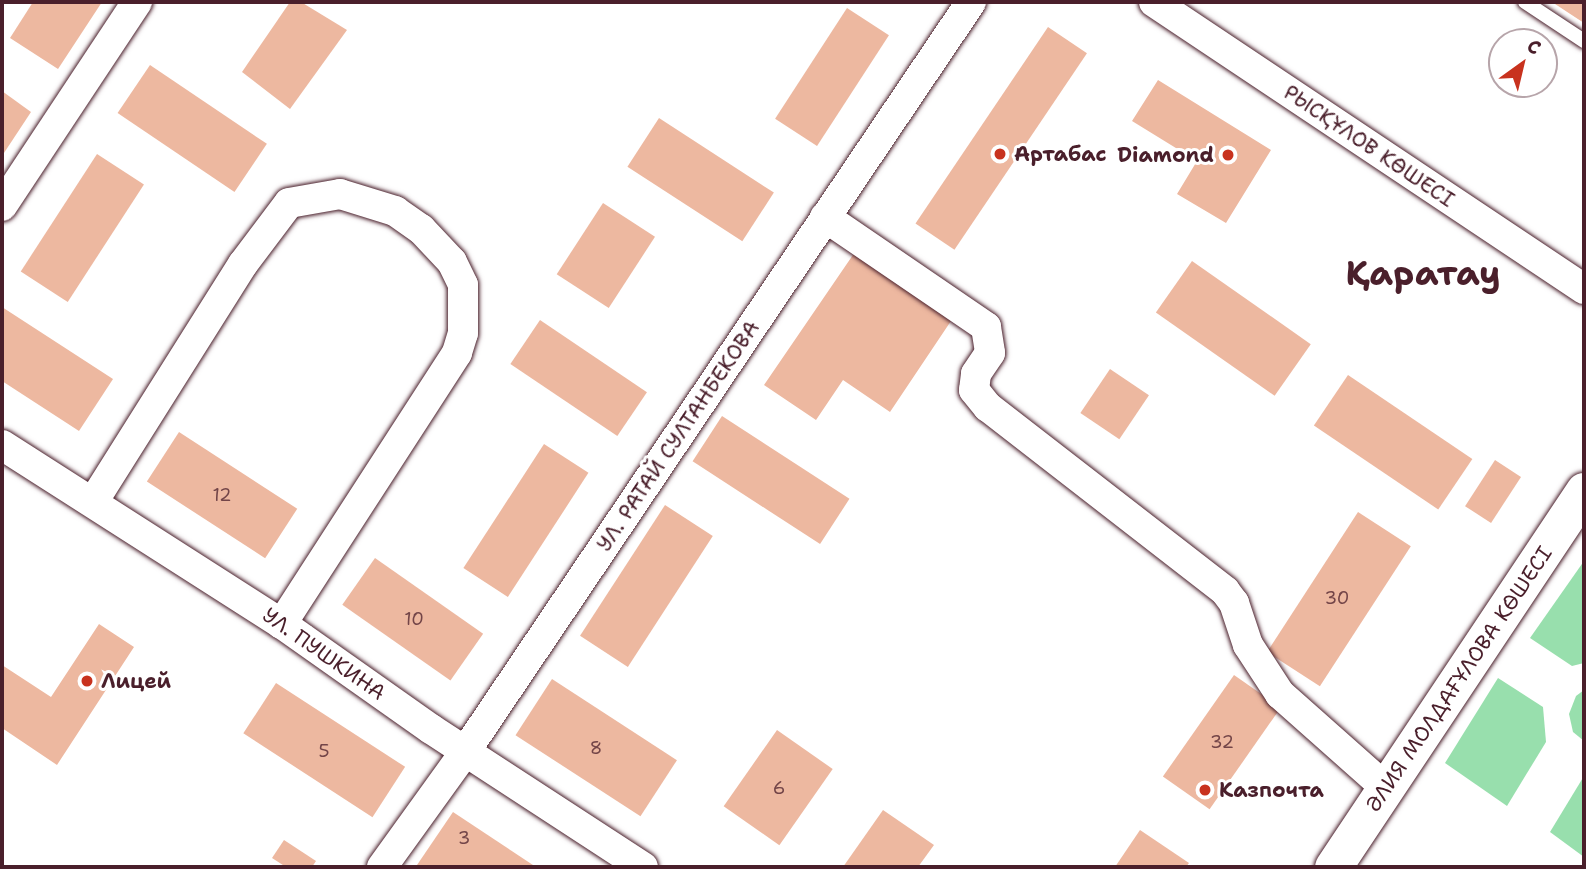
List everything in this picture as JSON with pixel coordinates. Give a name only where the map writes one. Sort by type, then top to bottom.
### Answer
[{"type":"street","points":[[2,206],[137,2]]},
{"type":"street","name":"УЛ. РАТАЙ СУЛТАНБЕКОВА","points":[[382,867],[465,752],[971,2]]},
{"type":"street","name":"РЫСҚҰЛОВ КӨШЕСІ","points":[[1154,2],[1584,289]]},
{"type":"street","points":[[93,502],[243,264],[289,203],[340,194],[395,211],[421,229],[452,262],[463,285],[463,333],[457,353],[282,624]]},
{"type":"street","points":[[825,218],[986,327],[990,353],[976,374],[974,390],[988,407],[1225,591],[1234,603],[1248,645],[1280,694],[1386,788]]},
{"type":"street","name":"УЛ. ПУШКИНА","points":[[2,444],[282,624],[465,752],[643,867]]},
{"type":"street","name":"ӘЛИЯ МОЛДАҒҰЛОВА КӨШЕСІ","points":[[1333,867],[1584,491]]},
{"type":"lane","points":[[1525,2],[1584,41]]},
{"type":"green space","points":[[1584,561],[1584,663],[1572,666],[1530,638]]},
{"type":"green space","points":[[1498,678],[1543,707],[1546,742],[1507,806],[1445,763]]},
{"type":"green space","points":[[1584,690],[1584,741],[1573,732],[1569,714],[1576,696]]},
{"type":"green space","points":[[1584,776],[1584,857],[1550,832]]},
{"type":"building","points":[[33,2],[102,2],[58,69],[10,38]]},
{"type":"building","points":[[290,2],[301,2],[347,30],[290,109],[242,72]]},
{"type":"building","points":[[1584,2],[1584,23],[1555,4]]},
{"type":"building","points":[[847,8],[889,35],[817,146],[775,119]]},
{"type":"building","points":[[1048,27],[1087,53],[954,250],[915,223]]},
{"type":"building","points":[[150,65],[267,144],[234,192],[118,113]]},
{"type":"building","name":"Diamond","points":[[1158,80],[1271,150],[1226,223],[1177,194],[1197,161],[1132,121]]},
{"type":"building","points":[[2,91],[31,112],[2,156]]},
{"type":"building","points":[[659,118],[774,193],[742,241],[627,167]]},
{"type":"building","points":[[97,154],[144,184],[68,302],[21,271]]},
{"type":"building","points":[[603,203],[655,237],[609,308],[557,274]]},
{"type":"building","points":[[857,249],[955,315],[890,412],[843,380],[816,420],[764,385]]},
{"type":"building","points":[[1192,261],[1311,344],[1275,396],[1156,313]]},
{"type":"building","points":[[2,307],[113,379],[79,431],[2,381]]},
{"type":"building","points":[[540,320],[647,392],[617,436],[510,364]]},
{"type":"building","points":[[1110,369],[1149,395],[1119,439],[1080,413]]},
{"type":"building","points":[[1348,375],[1472,459],[1438,509],[1314,426]]},
{"type":"building","points":[[722,416],[849,499],[820,544],[693,461]]},
{"type":"building","points":[[179,432],[297,509],[265,558],[147,481]]},
{"type":"building","points":[[544,444],[588,473],[508,597],[463,568]]},
{"type":"building","points":[[1495,460],[1521,477],[1491,523],[1465,506]]},
{"type":"building","points":[[665,505],[713,536],[628,667],[580,636]]},
{"type":"building","points":[[1358,512],[1411,546],[1320,686],[1267,652]]},
{"type":"building","points":[[375,558],[483,634],[450,680],[342,605]]},
{"type":"building","name":"Лицей","points":[[99,624],[134,647],[57,765],[2,728],[2,665],[51,697]]},
{"type":"building","points":[[1234,675],[1281,708],[1210,809],[1163,777]]},
{"type":"building","points":[[552,679],[677,760],[640,816],[516,735]]},
{"type":"building","points":[[276,683],[405,767],[372,817],[243,733]]},
{"type":"building","points":[[777,730],[833,769],[779,845],[724,806]]},
{"type":"building","points":[[883,810],[934,845],[918,867],[843,867]]},
{"type":"building","points":[[453,812],[536,867],[417,865]]},
{"type":"building","points":[[1140,830],[1189,863],[1186,867],[1115,867]]},
{"type":"building","points":[[284,840],[316,861],[312,867],[286,867],[272,858]]},
{"type":"place","name":"Артабас","points":[[1000,154]]},
{"type":"place","name":"Diamond","points":[[1228,155]]},
{"type":"place","name":"Лицей","points":[[87,681]]},
{"type":"place","name":"Казпочта","points":[[1205,790]]},
{"type":"district","name":"Қаратау","points":[[1423,273]]}]
